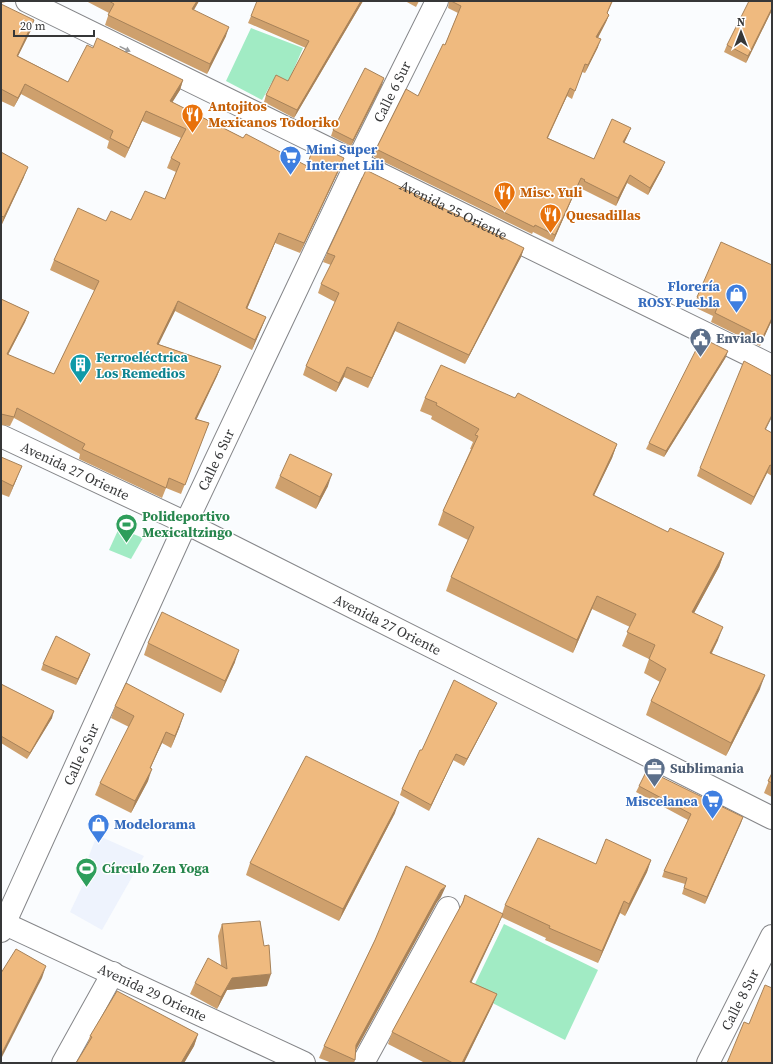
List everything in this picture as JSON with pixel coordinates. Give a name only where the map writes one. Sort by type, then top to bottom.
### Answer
[{"type":"street","name":"Avenida 25 Oriente","points":[[27,1],[356,164],[772,366]]},
{"type":"street","name":"Calle 6 Sur","points":[[2,926],[186,523],[356,164],[437,1]]},
{"type":"street","name":"Avenida 27 Oriente","points":[[1,436],[186,523],[772,818]]},
{"type":"street","points":[[363,1063],[448,908]]},
{"type":"street","name":"Avenida 29 Oriente","points":[[2,926],[112,973],[304,1063]]},
{"type":"street","name":"Calle 8 Sur","points":[[708,1063],[772,936]]},
{"type":"street","points":[[63,1063],[112,973]]},
{"type":"shaded area","points":[[97,835],[144,856],[102,930],[70,912],[90,870],[85,866]]},
{"type":"green space","points":[[251,28],[303,48],[286,87],[272,82],[262,100],[226,81]]},
{"type":"green space","name":"Polideportivo Mexicaltzingo","points":[[119,528],[143,538],[131,559],[109,550]]},
{"type":"green space","points":[[504,924],[598,970],[565,1040],[471,992]]},
{"type":"building","points":[[109,1],[197,1],[192,9],[229,27],[210,64],[108,15],[114,4]]},
{"type":"building","points":[[257,1],[361,1],[297,110],[266,95],[276,75],[288,81],[309,41],[251,16]]},
{"type":"building","points":[[451,1],[612,1],[607,13],[609,15],[596,37],[601,39],[588,65],[585,64],[575,91],[570,88],[547,138],[594,159],[612,119],[631,128],[623,142],[665,162],[650,188],[630,175],[618,198],[584,181],[585,180],[581,178],[555,235],[535,225],[534,227],[376,149],[406,89],[418,96],[443,44],[445,45],[461,6]]},
{"type":"building","points":[[749,1],[772,1],[772,8],[748,56],[727,45]]},
{"type":"building","points":[[1,4],[34,20],[17,56],[68,82],[87,45],[93,48],[97,38],[183,80],[170,101],[243,138],[246,134],[307,166],[312,151],[320,155],[323,148],[344,158],[304,243],[279,233],[246,308],[266,317],[255,340],[178,301],[157,344],[221,366],[195,419],[209,423],[185,485],[169,478],[166,488],[82,449],[85,444],[17,408],[14,417],[1,414],[1,299],[29,312],[7,354],[54,374],[99,281],[54,260],[78,208],[106,221],[111,211],[131,220],[145,191],[165,199],[180,163],[171,158],[186,129],[146,111],[129,148],[110,138],[113,131],[25,84],[18,98],[1,89]]},
{"type":"building","points":[[365,68],[384,78],[353,140],[333,130]]},
{"type":"building","points":[[1,152],[28,167],[4,217],[1,216]]},
{"type":"building","points":[[366,170],[524,248],[469,355],[398,322],[372,378],[347,367],[339,383],[306,366],[339,293],[321,284],[335,256],[327,253]]},
{"type":"building","points":[[721,242],[772,265],[772,318],[763,337],[715,313],[717,308],[697,297]]},
{"type":"building","points":[[702,338],[728,351],[666,451],[649,443]]},
{"type":"building","points":[[744,361],[772,376],[772,415],[765,429],[772,433],[772,466],[770,465],[754,497],[700,468]]},
{"type":"building","points":[[441,365],[515,398],[518,393],[617,444],[593,495],[668,532],[670,528],[724,553],[692,612],[723,627],[710,653],[765,675],[731,743],[651,701],[666,669],[649,659],[655,645],[627,632],[636,614],[597,596],[577,640],[451,577],[474,527],[443,511],[478,436],[475,435],[479,429],[436,405],[437,403],[425,398]]},
{"type":"building","points":[[290,454],[332,474],[320,497],[280,476]]},
{"type":"building","points":[[1,457],[22,466],[13,486],[1,480]]},
{"type":"building","points":[[162,612],[239,650],[225,681],[148,643]]},
{"type":"building","points":[[56,636],[90,654],[78,679],[43,664]]},
{"type":"building","points":[[454,680],[497,703],[467,759],[456,754],[431,805],[402,789],[420,750],[422,750]]},
{"type":"building","points":[[126,683],[184,714],[175,736],[166,732],[150,768],[152,769],[135,801],[100,783],[134,716],[115,706]]},
{"type":"building","points":[[1,684],[54,711],[30,753],[1,736]]},
{"type":"building","points":[[306,756],[399,802],[343,909],[250,863]]},
{"type":"building","points":[[647,770],[743,817],[707,897],[684,888],[687,878],[664,871],[691,814],[639,786]]},
{"type":"building","points":[[772,773],[772,783],[768,781]]},
{"type":"building","points":[[538,838],[596,864],[606,839],[651,860],[629,904],[624,901],[602,951],[549,928],[550,926],[505,905]]},
{"type":"building","points":[[406,866],[446,886],[441,890],[356,1045],[355,1060],[324,1046],[375,940]]},
{"type":"building","points":[[465,895],[503,914],[470,982],[497,994],[462,1063],[453,1063],[392,1032],[463,902]]},
{"type":"building","points":[[260,921],[264,946],[269,945],[271,974],[232,978],[221,997],[195,983],[208,958],[227,969],[222,924]]},
{"type":"building","points":[[16,949],[46,966],[1,1055],[1,973]]},
{"type":"building","points":[[765,985],[772,988],[772,1063],[727,1063],[744,1022],[749,1024]]},
{"type":"building","points":[[117,991],[198,1034],[181,1063],[76,1063]]},
{"type":"place","name":"Antojitos Mexicanos Todoriko","points":[[192,134]]},
{"type":"place","name":"Mini Super Internet Lili","points":[[291,176]]},
{"type":"place","name":"Misc. Yuli","points":[[504,212]]},
{"type":"place","name":"Quesadillas","points":[[551,234]]},
{"type":"place","name":"Florería ROSY Puebla","points":[[736,314]]},
{"type":"place","name":"Envialo","points":[[701,358]]},
{"type":"place","name":"Ferroeléctrica Los Remedios","points":[[81,384]]},
{"type":"place","name":"Polideportivo Mexicaltzingo","points":[[126,544]]},
{"type":"place","name":"Sublimania","points":[[654,788]]},
{"type":"place","name":"Miscelanea","points":[[713,820]]},
{"type":"place","name":"Modelorama","points":[[99,844]]},
{"type":"place","name":"Círculo Zen Yoga","points":[[87,888]]}]
